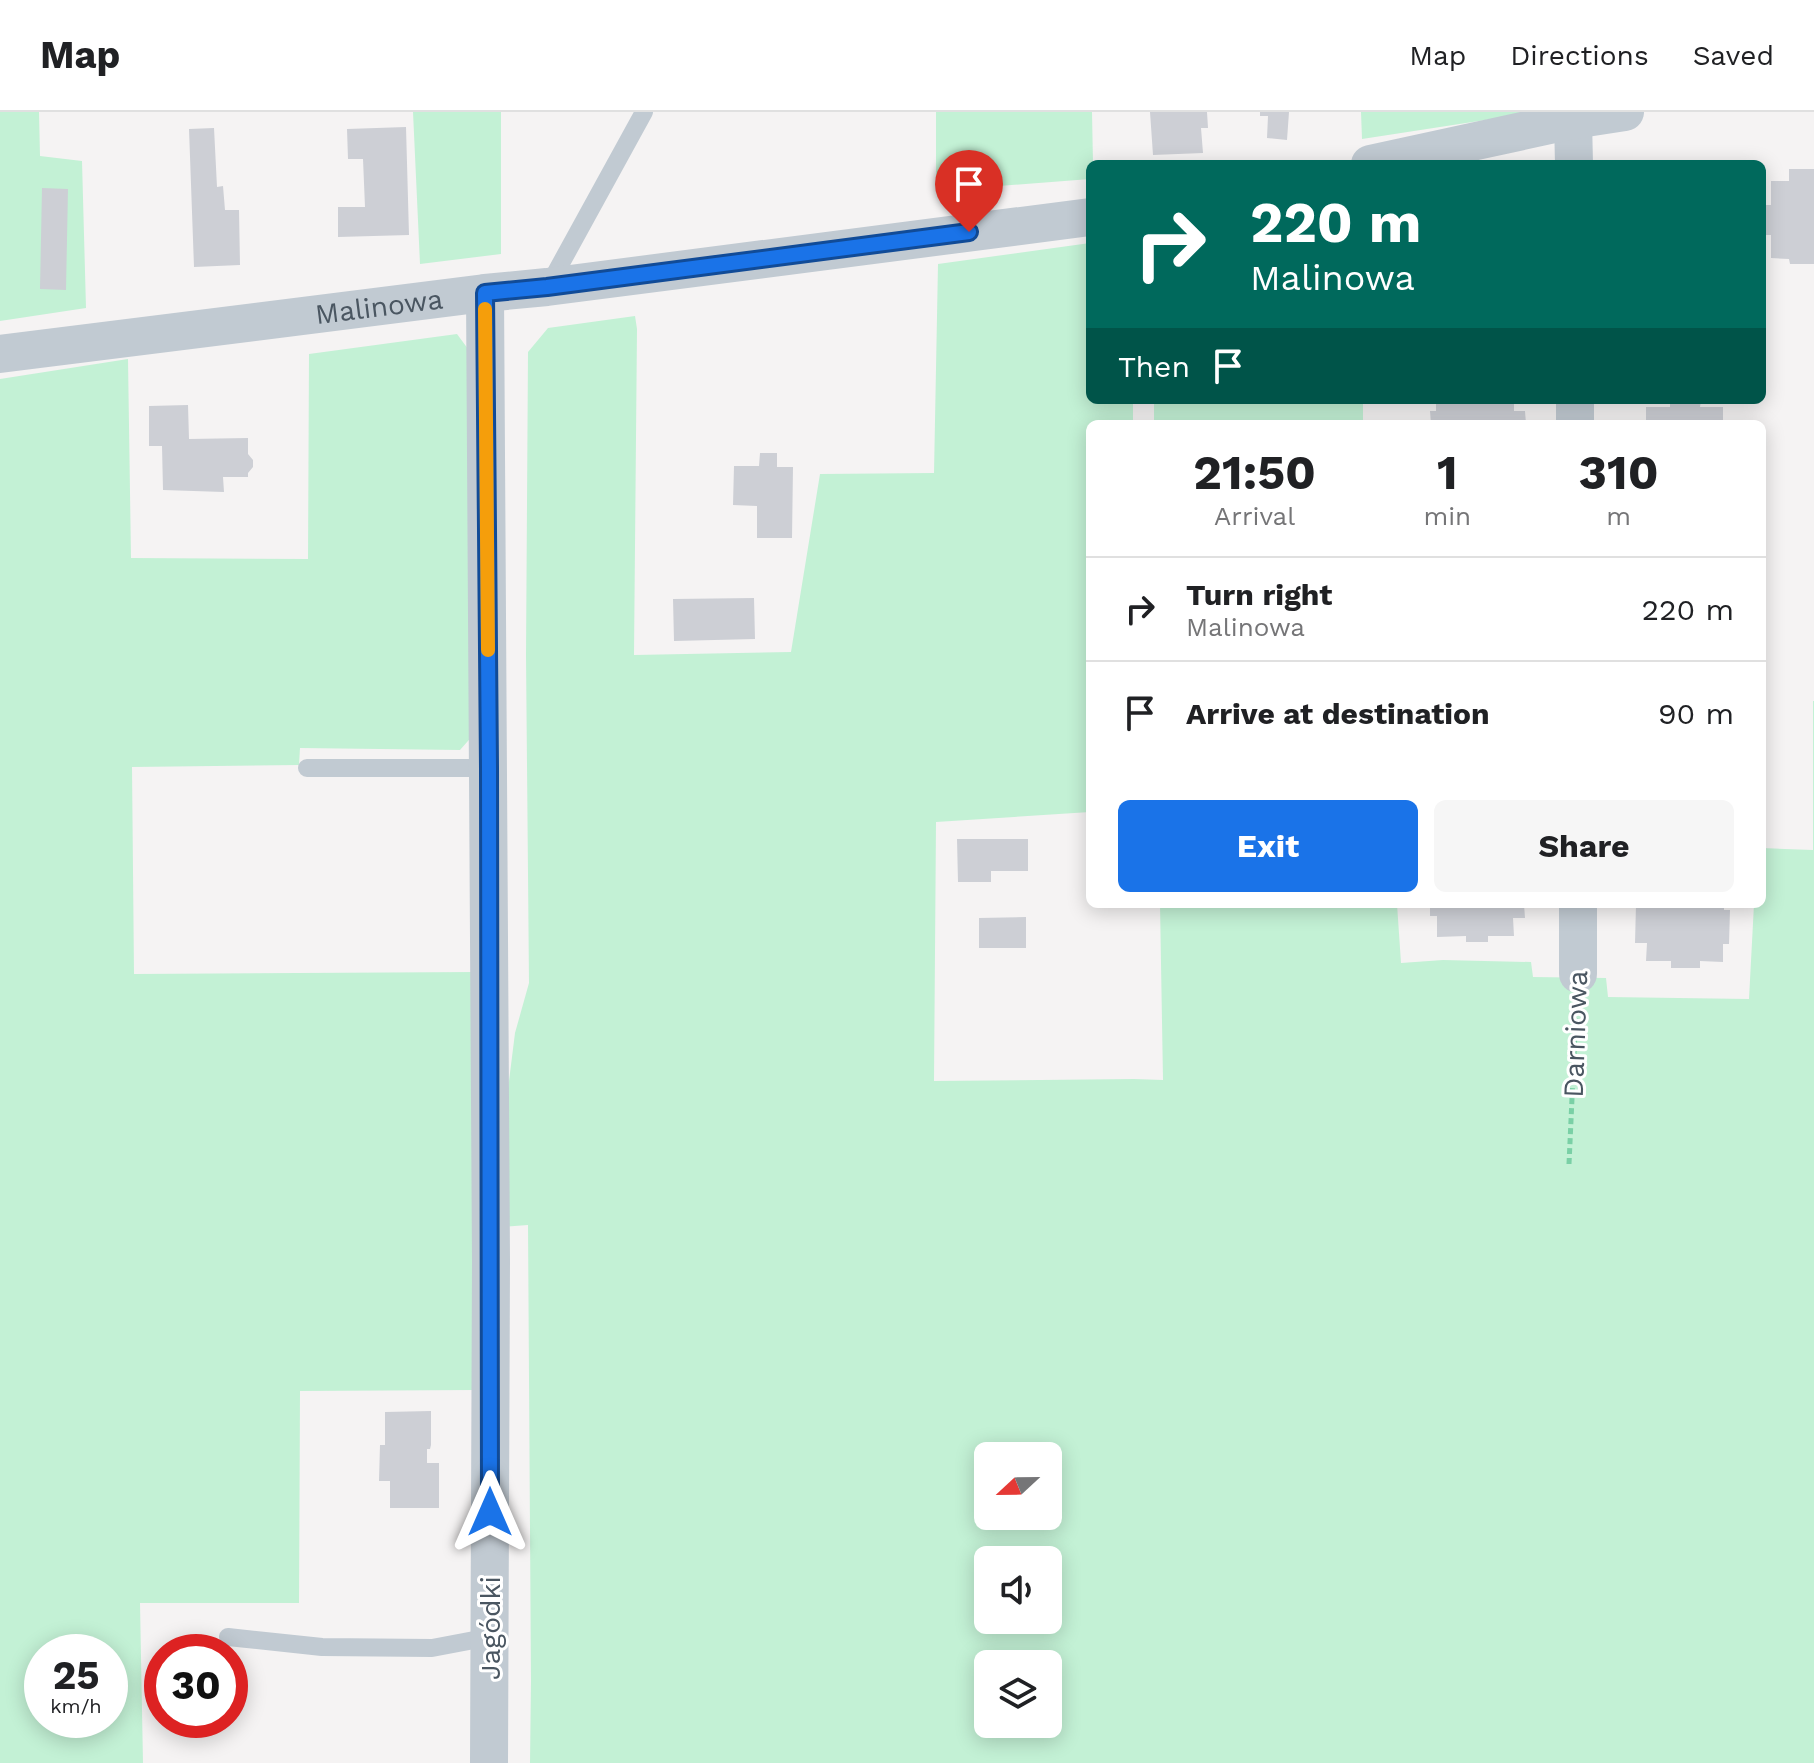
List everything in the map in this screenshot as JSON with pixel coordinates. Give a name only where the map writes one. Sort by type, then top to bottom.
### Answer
[{"type":"street","points":[[1388,160],[1573,120],[1625,112]]},
{"type":"street","points":[[1573,120],[1574,160]]},
{"type":"street","name":"Malinowa","points":[[0,354],[1086,218]]},
{"type":"street","name":"Jagódki","points":[[485,293],[489,768],[489,1763]]},
{"type":"street","name":"Darniowa","points":[[1578,908],[1578,974]]},
{"type":"lane","points":[[547,287],[644,112]]},
{"type":"lane","points":[[307,768],[489,768]]},
{"type":"lane","points":[[248,1639],[322,1647],[432,1648],[490,1637]]},
{"type":"path","name":"Darniowa","points":[[1569,1164],[1578,974]]},
{"type":"green space","points":[[0,112],[39,112],[40,156],[82,161],[86,308],[0,321]]},
{"type":"green space","points":[[413,112],[501,112],[501,254],[420,264]]},
{"type":"green space","points":[[936,112],[1092,112],[1093,160],[1086,160],[1086,179],[936,191]]},
{"type":"green space","points":[[1361,112],[1537,112],[1362,139]]},
{"type":"green space","points":[[1086,244],[1086,404],[1133,404],[1133,420],[1086,420],[1086,812],[936,822],[934,1081],[1163,1080],[1160,908],[1397,908],[1401,963],[1443,960],[1531,962],[1533,977],[1606,978],[1608,997],[1749,999],[1754,908],[1766,908],[1766,848],[1813,850],[1814,701],[1814,1763],[530,1763],[528,1225],[502,1227],[502,1137],[515,1033],[529,983],[526,655],[528,352],[548,328],[635,316],[634,655],[791,652],[820,474],[934,473],[938,264]]},
{"type":"green space","points":[[457,334],[474,357],[475,733],[460,750],[300,748],[299,765],[132,767],[134,974],[476,972],[476,1390],[300,1391],[299,1603],[140,1603],[143,1763],[0,1763],[0,379],[128,359],[131,558],[308,559],[309,354]]},
{"type":"green space","points":[[1154,404],[1363,404],[1363,420],[1154,420]]},
{"type":"building","points":[[1150,112],[1207,112],[1208,128],[1201,128],[1203,153],[1153,155]]},
{"type":"building","points":[[1260,112],[1289,112],[1287,140],[1267,138],[1268,116],[1260,116]]},
{"type":"building","points":[[406,127],[409,235],[338,237],[338,207],[365,207],[363,159],[348,159],[347,129]]},
{"type":"building","points":[[214,128],[217,187],[223,186],[225,210],[239,210],[240,265],[194,267],[189,129]]},
{"type":"building","points":[[1789,169],[1814,169],[1814,264],[1790,264],[1789,259],[1771,258],[1771,235],[1766,235],[1766,205],[1771,205],[1771,181],[1789,181]]},
{"type":"building","points":[[42,188],[68,189],[66,290],[40,289]]},
{"type":"building","points":[[1436,404],[1514,404],[1514,411],[1525,411],[1526,420],[1431,420],[1430,411],[1436,411]]},
{"type":"building","points":[[1670,404],[1700,404],[1700,407],[1723,407],[1723,420],[1646,420],[1646,407],[1670,407]]},
{"type":"building","points":[[188,405],[189,439],[248,438],[248,454],[253,460],[253,467],[248,477],[223,477],[224,492],[163,490],[162,446],[149,446],[149,406]]},
{"type":"building","points":[[760,453],[777,453],[777,467],[793,467],[792,538],[757,538],[757,506],[733,505],[734,466],[759,466]]},
{"type":"building","points":[[754,598],[755,639],[674,641],[673,599]]},
{"type":"building","points":[[957,839],[1028,839],[1028,871],[991,871],[991,882],[958,882]]},
{"type":"building","points":[[1430,908],[1524,908],[1525,918],[1513,918],[1514,936],[1488,936],[1488,942],[1466,942],[1466,936],[1437,937],[1437,916],[1430,916]]},
{"type":"building","points":[[1636,908],[1730,910],[1729,944],[1723,944],[1723,962],[1700,961],[1700,968],[1671,968],[1671,961],[1646,961],[1647,943],[1635,943]]},
{"type":"building","points":[[1026,917],[1026,948],[979,948],[979,918]]},
{"type":"building","points":[[431,1411],[431,1445],[427,1449],[427,1463],[439,1463],[439,1508],[390,1508],[390,1481],[379,1481],[380,1445],[385,1445],[385,1412]]},
{"type":"slow traffic","points":[[485,309],[488,650]]},
{"type":"route","points":[[490,1512],[485,293],[969,232]]}]
